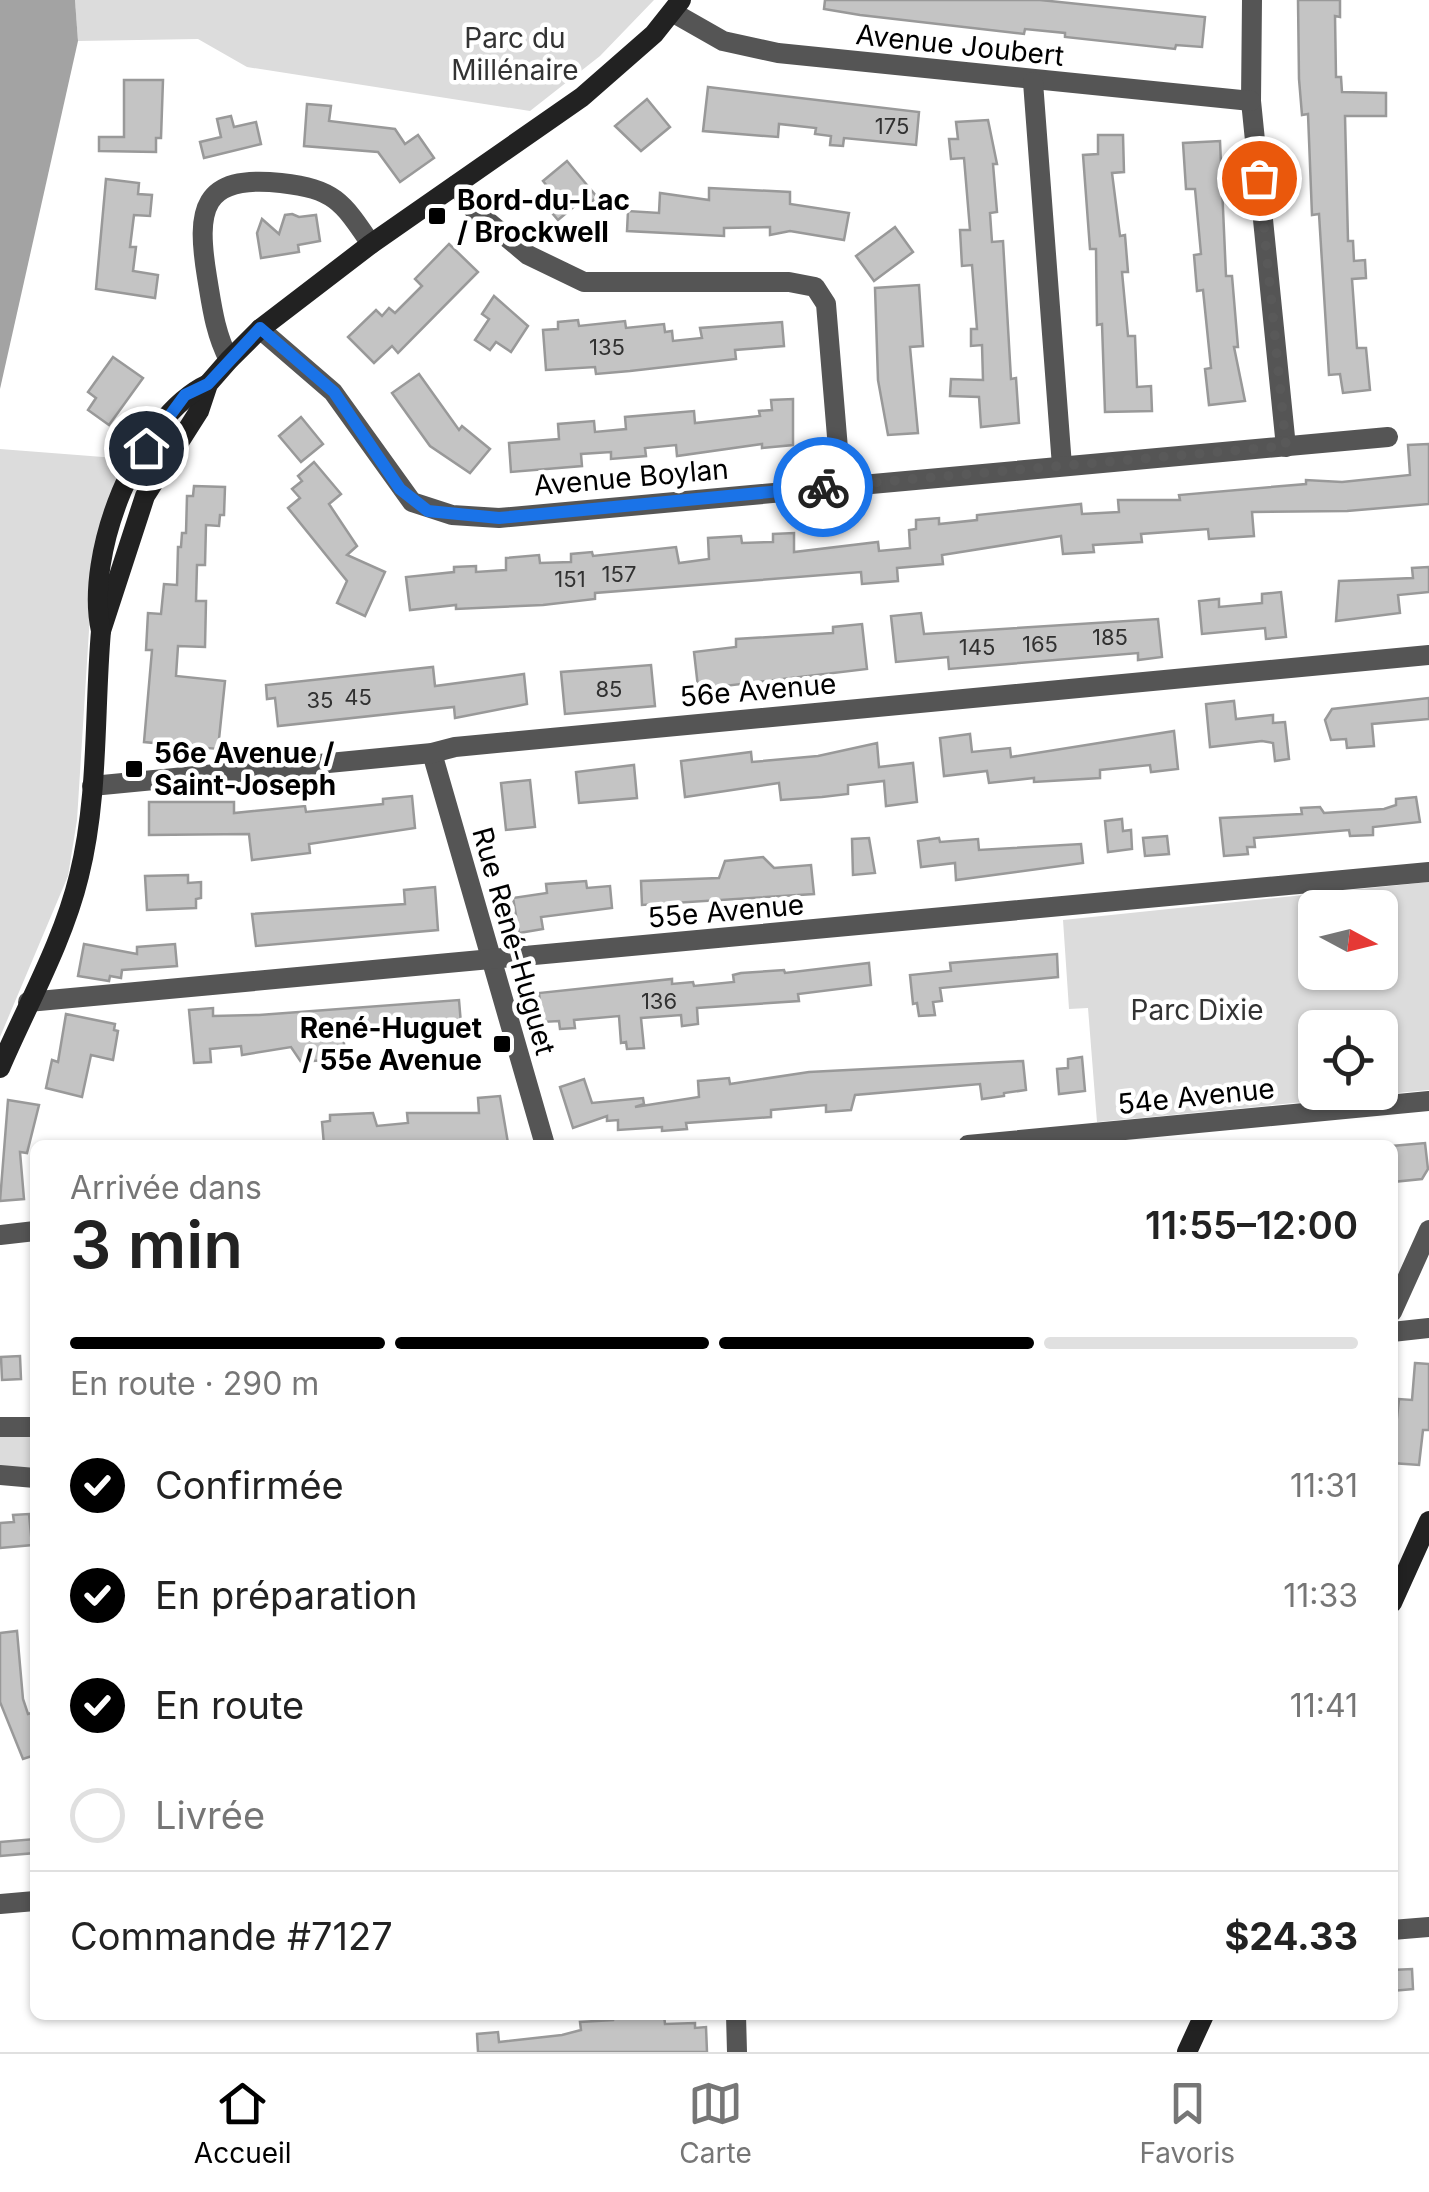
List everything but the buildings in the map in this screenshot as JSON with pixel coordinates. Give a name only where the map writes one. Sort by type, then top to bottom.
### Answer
[{"type":"street","points":[[1252,0],[1252,101],[1286,446]]},
{"type":"street","points":[[100,630],[129,535],[159,469],[199,411],[208,384],[228,360],[260,328],[371,244],[582,97],[676,6]]},
{"type":"street","name":"Avenue Joubert","points":[[676,6],[696,30],[752,48],[1033,82],[1252,101]]},
{"type":"street","points":[[1033,82],[1062,466]]},
{"type":"street","points":[[228,360],[216,335],[200,231],[204,211],[226,186],[254,180],[318,187],[341,203],[371,244]]},
{"type":"street","points":[[456,186],[474,210],[528,256],[584,282],[789,282],[815,286],[826,304],[841,485]]},
{"type":"street","name":"Avenue Boylan","points":[[260,328],[334,392],[400,489],[428,511],[499,518],[1388,437]]},
{"type":"street","points":[[0,1068],[73,898],[92,786],[100,630],[96,608],[104,550],[119,499],[136,466],[185,395],[208,384]]},
{"type":"street","name":"56e Avenue","points":[[92,786],[432,753],[454,747],[1429,655]]},
{"type":"street","name":"Rue René-Huguet","points":[[432,753],[543,1140]]},
{"type":"street","name":"55e Avenue","points":[[28,1002],[1429,872]]},
{"type":"street","name":"54e Avenue","points":[[1022,1140],[1429,1102]]},
{"type":"street","points":[[1398,1299],[1429,1230]]},
{"type":"street","points":[[0,1235],[30,1232]]},
{"type":"street","points":[[1398,1331],[1429,1328]]},
{"type":"street","points":[[0,1427],[30,1427]]},
{"type":"street","points":[[0,1476],[30,1478]]},
{"type":"street","points":[[1398,1577],[1426,1535]]},
{"type":"street","points":[[0,1904],[30,1901]]},
{"type":"street","points":[[1398,1929],[1429,1926]]},
{"type":"street","points":[[736,2020],[737,2052]]},
{"type":"street","points":[[1188,2052],[1202,2020]]},
{"type":"green space","name":"Parc du Millénaire","points":[[75,0],[654,0],[600,56],[530,111],[247,67],[198,39],[78,41]]},
{"type":"green space","points":[[0,449],[129,459],[92,583],[77,820],[68,876],[0,1037]]},
{"type":"green space","name":"Parc Dixie","points":[[1429,882],[1429,1090],[1398,1093],[1398,1010],[1298,1010],[1298,1103],[1097,1122],[1088,1008],[1069,1009],[1063,920],[1298,896],[1298,990],[1398,990],[1398,890],[1352,890]]},
{"type":"green space","points":[[0,1432],[30,1432],[30,1469],[0,1467]]},
{"type":"shaded area","points":[[0,0],[75,0],[78,41],[0,389]]},
{"type":"way so far","points":[[823,487],[1286,446],[1259,178]]},
{"type":"place","name":"Bord-du-Lac / Brockwell","points":[[437,216]]},
{"type":"place","name":"56e Avenue / Saint-Joseph","points":[[134,769]]},
{"type":"place","name":"René-Huguet / 55e Avenue","points":[[502,1044]]},
{"type":"route","points":[[146,448],[185,395],[208,384],[260,328],[334,392],[400,489],[428,511],[499,518],[823,487]]}]
